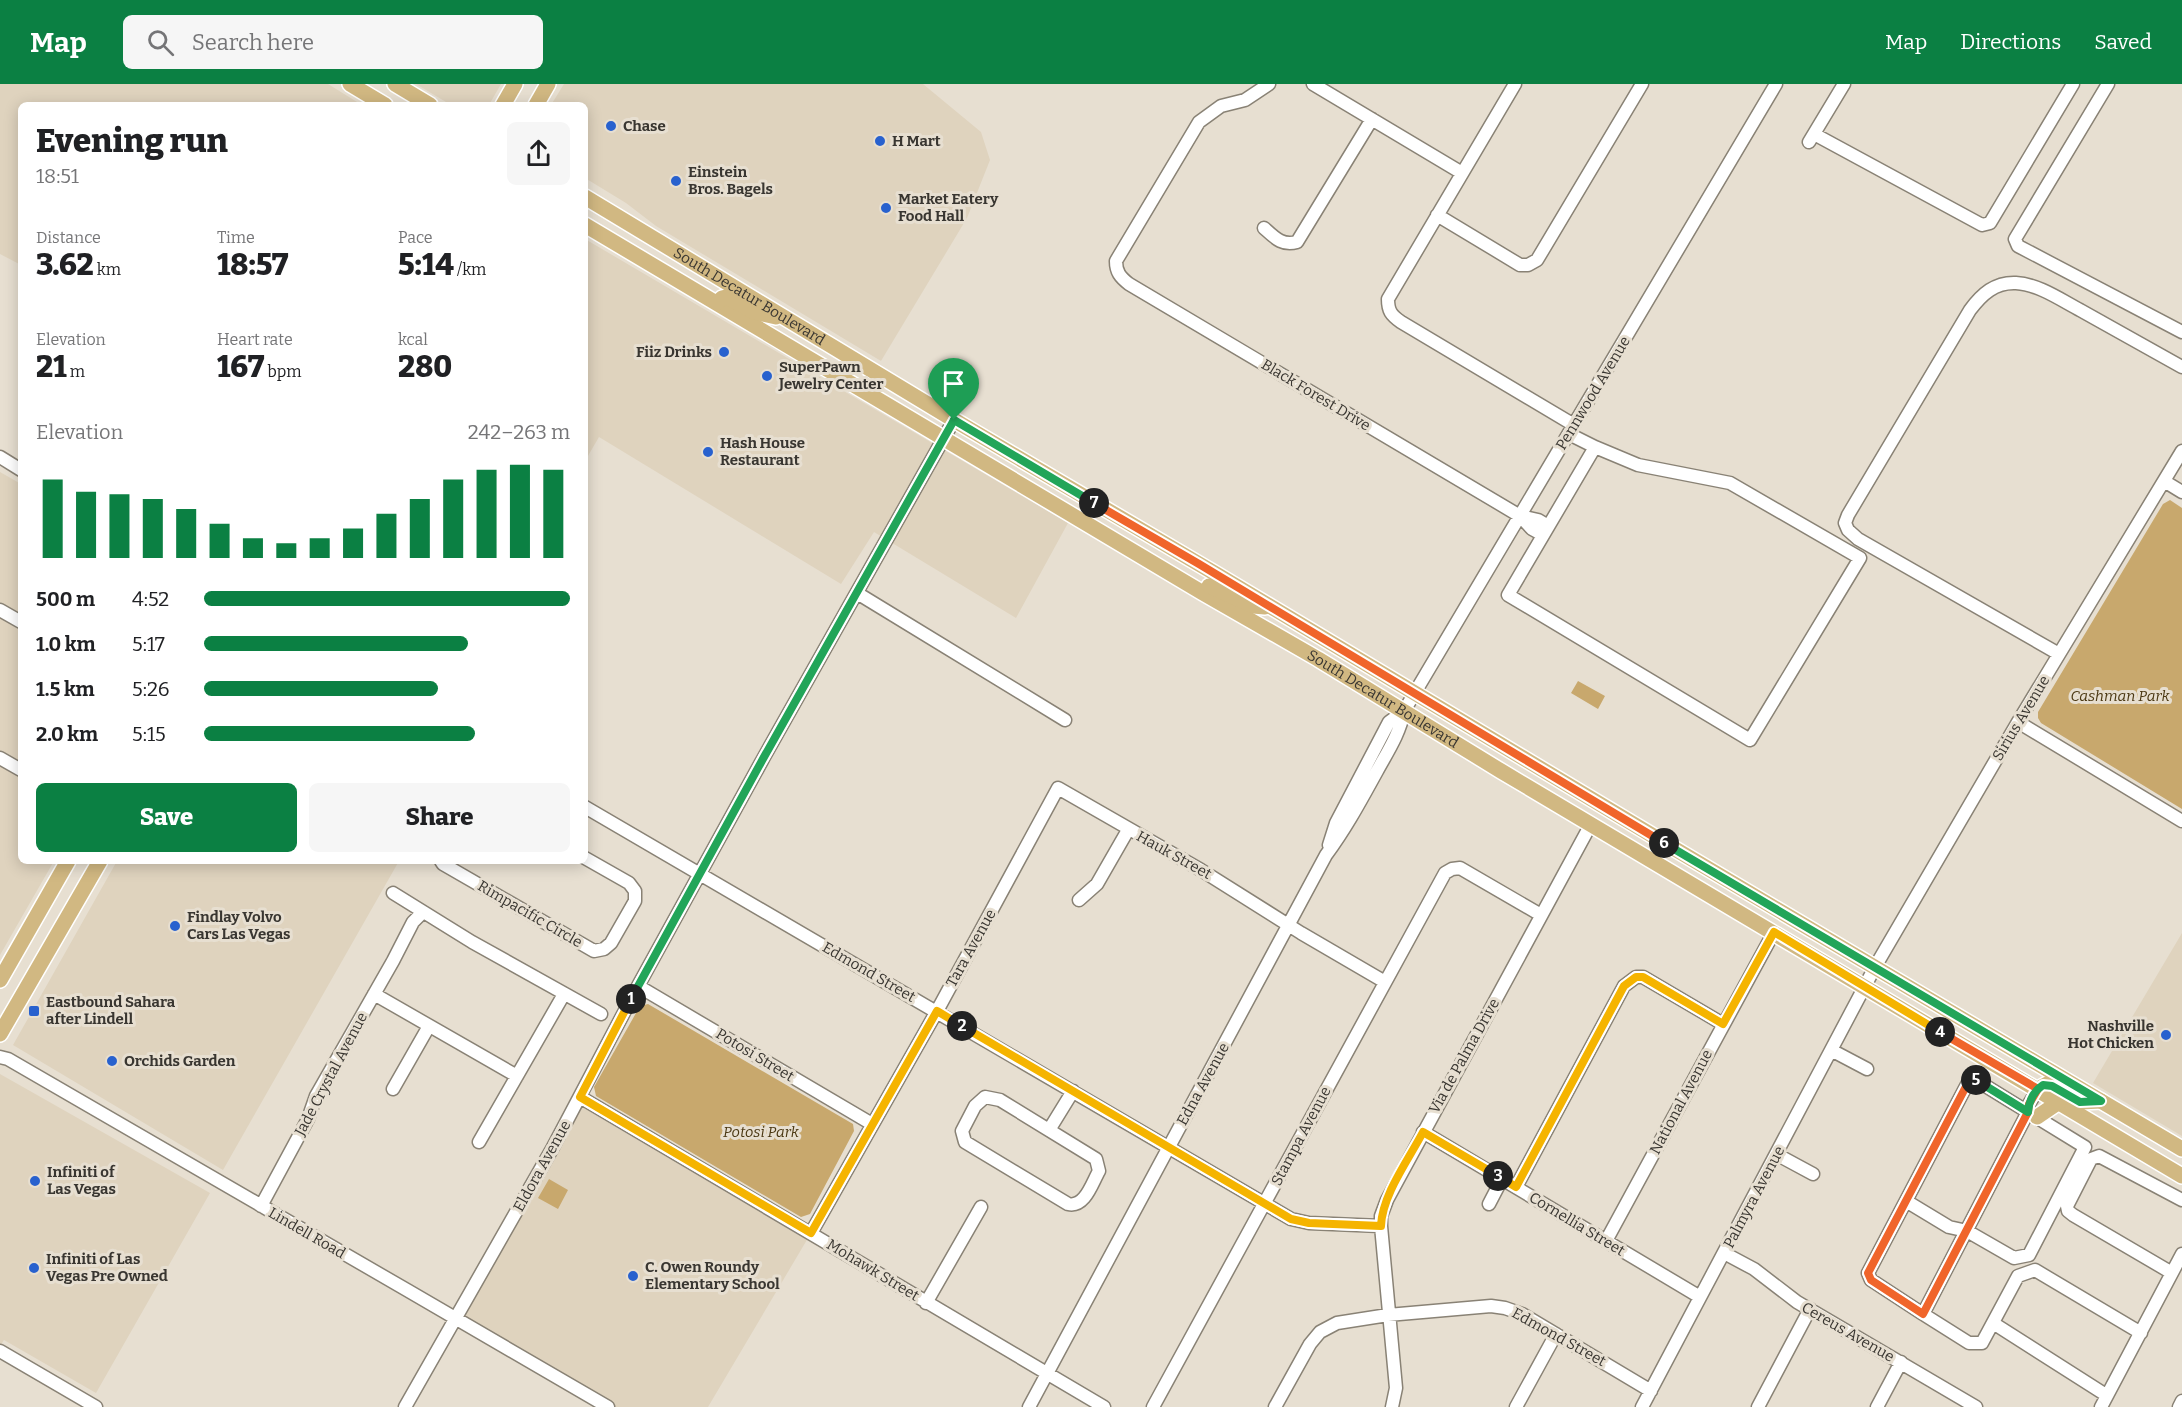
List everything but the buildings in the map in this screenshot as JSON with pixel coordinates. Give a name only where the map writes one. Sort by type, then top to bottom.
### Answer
[{"type":"main road","points":[[350,84],[380,102]]},
{"type":"main road","points":[[395,84],[425,102]]},
{"type":"main road","points":[[504,102],[515,84]]},
{"type":"main road","points":[[538,102],[548,84]]},
{"type":"main road","name":"South Decatur Boulevard","points":[[588,199],[954,420],[1271,607],[1591,824],[2182,1176]]},
{"type":"main road","name":"South Decatur Boulevard","points":[[588,227],[1200,591],[1410,702],[1658,839],[2182,1149]]},
{"type":"main road","points":[[650,263],[666,267],[714,289],[726,282]]},
{"type":"main road","points":[[717,303],[726,297],[754,312],[790,320]]},
{"type":"main road","points":[[834,372],[843,352]]},
{"type":"main road","points":[[1101,532],[1118,532],[1176,564],[1189,567],[1199,564]]},
{"type":"main road","points":[[1200,591],[1206,586],[1212,586],[1253,606],[1271,607]]},
{"type":"main road","points":[[1591,824],[1597,818],[1608,819],[1650,844],[1658,839]]},
{"type":"main road","points":[[0,980],[66,864]]},
{"type":"main road","points":[[0,1034],[96,864]]},
{"type":"main road","points":[[2038,1089],[2047,1084],[2080,1102],[2101,1101]]},
{"type":"main road","points":[[2030,1116],[2059,1102]]},
{"type":"main road","points":[[2113,1135],[2153,1147],[2182,1163]]},
{"type":"street","name":"Black Forest Drive","points":[[1269,84],[1245,100],[1221,106],[1199,122],[1116,261],[1116,269],[1120,277],[1520,516],[1538,520],[1546,531]]},
{"type":"street","points":[[1313,84],[1462,173]]},
{"type":"street","points":[[1515,84],[1388,299],[1388,308],[1392,316],[1595,447],[1638,465],[1730,483],[1860,558],[1749,740],[1508,595],[1595,447]]},
{"type":"street","points":[[1437,215],[1520,265],[1528,265],[1537,260],[1642,84]]},
{"type":"street","points":[[1844,84],[1812,138],[1982,225],[1990,223],[2073,84]]},
{"type":"street","points":[[2108,84],[2015,239],[2018,246],[2182,332]]},
{"type":"street","name":"Pennwood Avenue","points":[[1410,702],[1771,86]]},
{"type":"street","points":[[1264,228],[1279,241],[1287,244],[1297,242],[1372,119]]},
{"type":"street","points":[[2059,654],[1858,538],[1848,530],[1845,523],[1848,515],[1970,310],[1978,298],[1991,288],[2018,283],[2043,291],[2182,367]]},
{"type":"street","name":"Eldora Avenue","points":[[405,1407],[580,1097],[638,986],[764,757],[954,420]]},
{"type":"street","name":"Sirius Avenue","points":[[1864,987],[2018,722],[2182,451]]},
{"type":"street","points":[[0,457],[18,468]]},
{"type":"street","points":[[2164,482],[2182,492]]},
{"type":"street","points":[[857,593],[1065,720]]},
{"type":"street","points":[[0,610],[18,620]]},
{"type":"street","name":"Edna Avenue","points":[[1029,1407],[1326,855],[1336,824],[1389,722],[1410,702]]},
{"type":"street","points":[[2018,722],[2182,821]]},
{"type":"street","points":[[0,758],[18,768]]},
{"type":"street","name":"Hauk Street","points":[[1058,788],[1209,875],[1385,982]]},
{"type":"street","name":"Tara Avenue","points":[[811,1233],[937,1011],[1058,788]]},
{"type":"street","name":"Edmond Street","points":[[588,809],[1074,1091],[1264,1205],[1291,1219],[1309,1223],[1381,1226]]},
{"type":"street","name":"Via de Palma Drive","points":[[1392,1407],[1396,1388],[1381,1226],[1387,1200],[1591,824]]},
{"type":"street","points":[[1079,900],[1097,884],[1128,830]]},
{"type":"street","name":"Rimpacific Circle","points":[[443,864],[594,951],[604,949],[612,943],[635,901],[635,891],[629,883],[588,860]]},
{"type":"street","name":"Stampa Avenue","points":[[1153,1407],[1445,873],[1452,868],[1460,868],[1541,915]]},
{"type":"street","points":[[393,893],[480,948],[601,1014]]},
{"type":"street","name":"Jade Crystal Avenue","points":[[261,1206],[308,1119],[316,1096],[413,922],[423,912]]},
{"type":"street","name":"National Avenue","points":[[1606,1241],[1774,932]]},
{"type":"street","points":[[1516,1187],[1624,986],[1636,977],[1643,977],[1723,1024]]},
{"type":"street","name":"Potosi Street","points":[[638,986],[872,1124]]},
{"type":"street","name":"Palmyra Avenue","points":[[1642,1407],[1864,987]]},
{"type":"street","points":[[374,994],[517,1076]]},
{"type":"street","points":[[479,1142],[564,994]]},
{"type":"street","points":[[393,1089],[429,1026]]},
{"type":"street","points":[[1832,1050],[1868,1070]]},
{"type":"street","name":"Lindell Road","points":[[2,1054],[608,1407]]},
{"type":"street","points":[[1906,1201],[1949,1227],[1966,1231],[2013,1258],[2029,1255],[2085,1147],[2030,1116],[1971,1077],[1868,1273],[1871,1280],[1969,1343],[1982,1343],[2018,1276],[2034,1270],[2141,1333]]},
{"type":"street","points":[[1923,1314],[2030,1116],[2029,1104],[2038,1089]]},
{"type":"street","points":[[1049,1130],[1074,1091]]},
{"type":"street","name":"Mohawk Street","points":[[580,1097],[1104,1407]]},
{"type":"street","points":[[985,1097],[1000,1100],[1049,1130],[1090,1154],[1098,1164],[1099,1170],[1083,1200],[1078,1204],[1068,1204],[970,1146],[962,1137],[962,1131],[975,1107],[985,1097]]},
{"type":"street","name":"Cornellia Street","points":[[1423,1132],[1700,1297]]},
{"type":"street","points":[[1776,1154],[1813,1174]]},
{"type":"street","points":[[2172,1273],[2068,1210],[2067,1206],[2091,1159],[2095,1156],[2104,1157],[2182,1200]]},
{"type":"street","points":[[1489,1204],[1502,1179]]},
{"type":"street","points":[[926,1303],[981,1207]]},
{"type":"street","name":"Cereus Avenue","points":[[1724,1253],[1754,1269],[1797,1302],[1976,1407]]},
{"type":"street","points":[[1993,1323],[2103,1401],[2182,1254]]},
{"type":"street","name":"Edmond Street","points":[[1275,1407],[1310,1344],[1320,1332],[1337,1323],[1388,1315],[1491,1306],[1522,1314],[1651,1391]]},
{"type":"street","points":[[1758,1407],[1810,1309]]},
{"type":"street","points":[[1516,1407],[1556,1334]]},
{"type":"street","points":[[0,1351],[96,1407]]},
{"type":"street","points":[[1877,1407],[1901,1362]]},
{"type":"street","points":[[2179,1407],[2182,1401]]},
{"type":"shaded area","points":[[0,84],[328,84],[357,102],[18,102],[18,263],[0,254]]},
{"type":"shaded area","points":[[416,84],[501,84],[491,102],[446,102]]},
{"type":"shaded area","points":[[564,84],[923,84],[981,132],[990,160],[967,218],[881,361],[656,226],[626,203],[588,180],[588,102],[553,102]]},
{"type":"shaded area","points":[[588,241],[1068,523],[1016,618],[874,532],[841,584],[599,437],[588,456]]},
{"type":"shaded area","points":[[0,472],[18,482],[18,864],[52,864],[0,955]]},
{"type":"shaded area","points":[[115,864],[397,864],[223,1170],[13,1045]]},
{"type":"shaded area","points":[[2182,933],[2182,1136],[2093,1083]]},
{"type":"shaded area","points":[[0,1074],[210,1193],[96,1393],[4,1340],[0,1346]]},
{"type":"shaded area","name":"C. Owen Roundy Elementary School","points":[[580,1097],[811,1233],[708,1407],[608,1407],[456,1319]]},
{"type":"green space","name":"Cashman Park","points":[[2170,500],[2182,508],[2182,809],[2041,723],[2038,718],[2038,712],[2163,504]]},
{"type":"green space","points":[[1578,681],[1605,696],[1598,709],[1571,693]]},
{"type":"green space","name":"Potosi Park","points":[[648,1004],[853,1124],[854,1131],[810,1214],[801,1217],[596,1096],[594,1087],[640,1006]]},
{"type":"green space","points":[[549,1179],[568,1190],[558,1209],[538,1198]]},
{"type":"place","name":"Chase","points":[[611,126]]},
{"type":"place","name":"H Mart","points":[[880,141]]},
{"type":"place","name":"Einstein Bros. Bagels","points":[[676,181]]},
{"type":"place","name":"Market Eatery Food Hall","points":[[886,208]]},
{"type":"place","name":"Fiiz Drinks","points":[[724,352]]},
{"type":"place","name":"SuperPawn Jewelry Center","points":[[767,376]]},
{"type":"place","name":"Hash House Restaurant","points":[[708,452]]},
{"type":"place","name":"Findlay Volvo Cars Las Vegas","points":[[175,926]]},
{"type":"place","name":"Eastbound Sahara after Lindell","points":[[34,1011]]},
{"type":"place","name":"Nashville Hot Chicken","points":[[2166,1035]]},
{"type":"place","name":"Orchids Garden","points":[[112,1061]]},
{"type":"place","name":"Infiniti of Las Vegas","points":[[35,1181]]},
{"type":"place","name":"Infiniti of Las Vegas Pre Owned","points":[[34,1268]]},
{"type":"place","name":"C. Owen Roundy Elementary School","points":[[633,1276]]},
{"type":"route","points":[[954,420],[764,757],[638,986],[580,1097],[811,1233],[937,1011],[1291,1219],[1309,1223],[1381,1226],[1387,1200],[1423,1132],[1516,1187],[1624,986],[1636,977],[1643,977],[1723,1024],[1774,932],[2038,1089],[2029,1104],[2028,1112],[1923,1314],[1871,1280],[1868,1273],[1971,1077],[2028,1112],[2029,1104],[2038,1089],[2047,1084],[2080,1102],[2101,1101],[954,420]]}]
